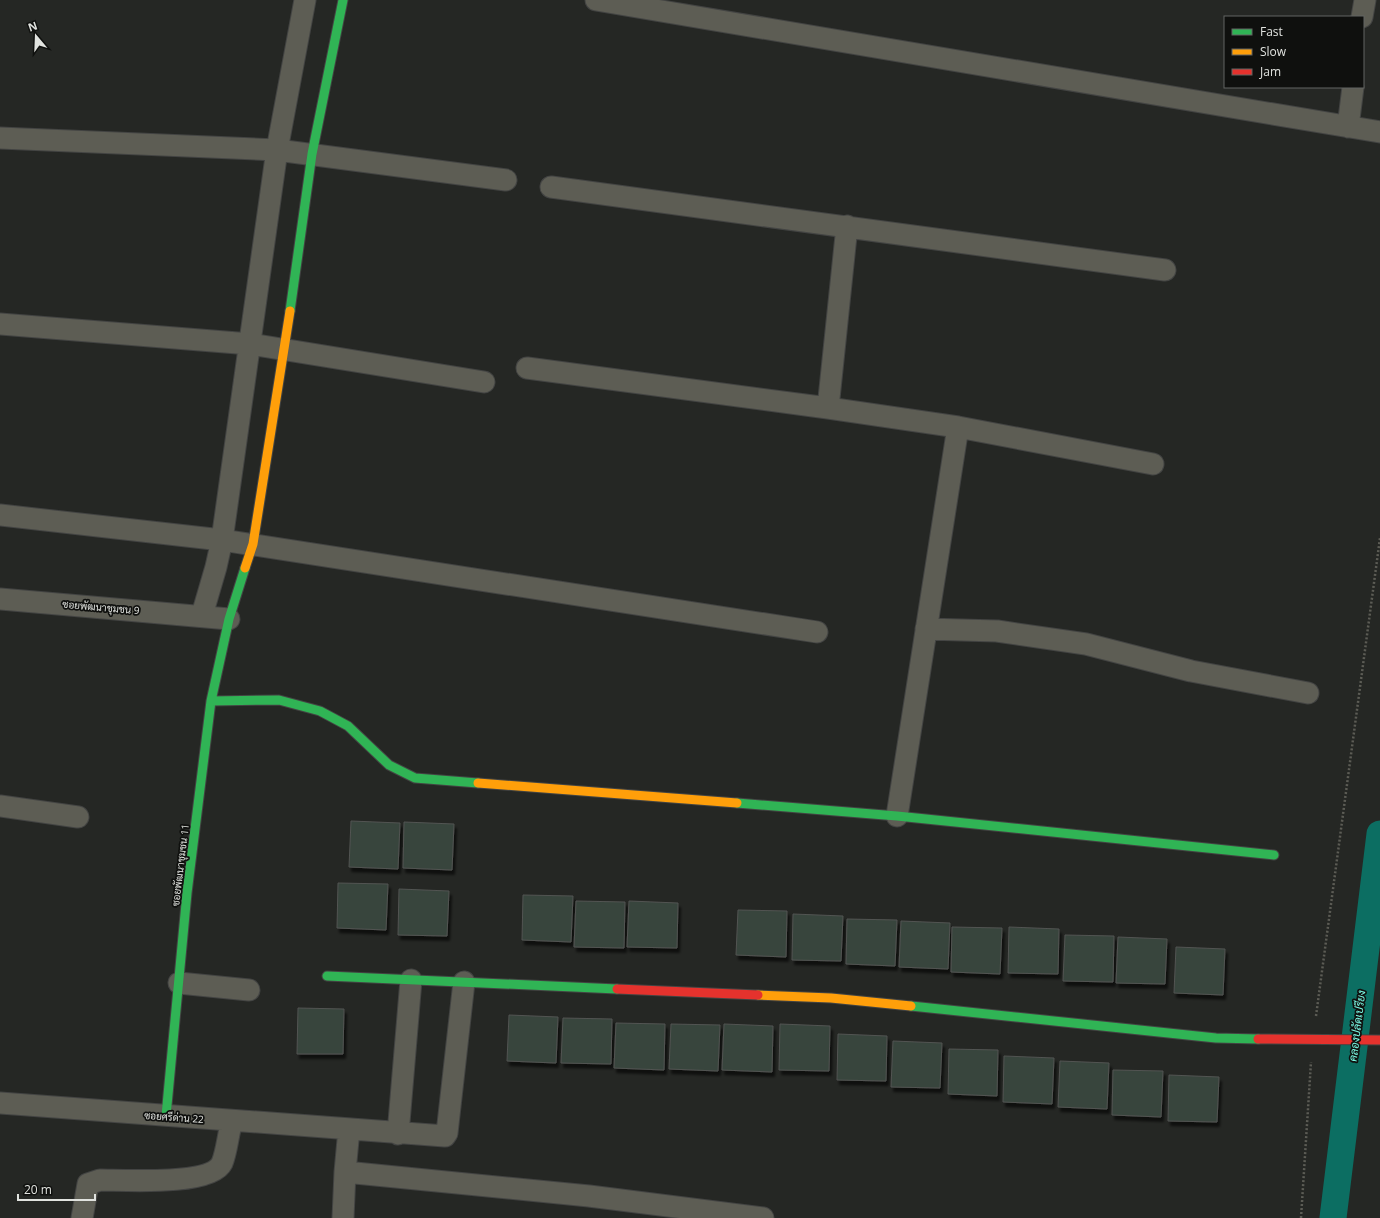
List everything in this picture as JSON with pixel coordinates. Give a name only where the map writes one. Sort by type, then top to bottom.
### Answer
[{"type":"street","points":[[202,615],[222,540],[278,150],[305,0]]},
{"type":"street","name":"ซอยพัฒนาชุมชน 11","points":[[166,1116],[187,893],[211,701],[229,619],[253,544],[284,350],[312,154],[344,0]]},
{"type":"street","points":[[596,0],[1380,132]]},
{"type":"street","points":[[1362,16],[1364,0]]},
{"type":"street","points":[[1348,127],[1354,88]]},
{"type":"street","points":[[0,138],[278,150],[506,180]]},
{"type":"street","points":[[551,188],[847,226],[1165,270]]},
{"type":"street","points":[[828,408],[847,226]]},
{"type":"street","points":[[0,324],[250,344],[484,382]]},
{"type":"street","points":[[527,368],[958,427],[1153,464]]},
{"type":"street","points":[[897,816],[958,427]]},
{"type":"street","points":[[0,515],[253,544],[816,632]]},
{"type":"street","name":"ซอยพัฒนาชุมชน 9","points":[[0,599],[202,615],[229,619]]},
{"type":"street","points":[[926,629],[996,631],[1086,644],[1191,671],[1308,693]]},
{"type":"street","points":[[211,701],[278,700],[320,711],[348,726],[389,765],[415,778],[897,816],[1274,856]]},
{"type":"street","points":[[0,806],[78,817]]},
{"type":"street","points":[[327,976],[831,998],[1216,1038],[1378,1040]]},
{"type":"street","points":[[398,1134],[411,980]]},
{"type":"street","name":"ซอยศรีด่าน 22","points":[[0,1103],[398,1134],[444,1136],[447,1133],[464,982]]},
{"type":"street","points":[[179,983],[249,990]]},
{"type":"street","points":[[82,1218],[88,1184],[100,1180],[185,1180],[210,1173],[221,1164],[232,1121]]},
{"type":"street","points":[[343,1218],[344,1172],[349,1129]]},
{"type":"street","points":[[344,1172],[589,1196],[763,1218]]},
{"type":"path","points":[[1315,1021],[1380,538]]},
{"type":"path","points":[[1301,1218],[1311,1061]]},
{"type":"building","points":[[351,821],[400,823],[398,869],[349,867]]},
{"type":"building","points":[[404,822],[454,824],[452,870],[403,868]]},
{"type":"building","points":[[338,883],[388,884],[386,930],[337,928]]},
{"type":"building","points":[[399,889],[449,891],[447,936],[398,935]]},
{"type":"building","points":[[523,895],[573,896],[571,942],[522,940]]},
{"type":"building","points":[[576,901],[625,902],[624,948],[574,947]]},
{"type":"building","points":[[629,901],[678,903],[677,948],[627,947]]},
{"type":"building","points":[[738,910],[787,911],[786,957],[736,955]]},
{"type":"building","points":[[793,914],[843,916],[841,961],[792,960]]},
{"type":"building","points":[[847,919],[897,920],[895,966],[846,964]]},
{"type":"building","points":[[901,921],[950,923],[948,969],[899,967]]},
{"type":"building","points":[[952,927],[1002,928],[1000,974],[951,972]]},
{"type":"building","points":[[1009,927],[1059,929],[1058,974],[1008,973]]},
{"type":"building","points":[[1065,935],[1114,936],[1113,982],[1063,981]]},
{"type":"building","points":[[1118,937],[1167,939],[1165,984],[1116,983]]},
{"type":"building","points":[[1176,947],[1225,949],[1223,995],[1174,993]]},
{"type":"building","points":[[298,1008],[344,1009],[343,1054],[297,1054]]},
{"type":"building","points":[[509,1015],[558,1017],[556,1063],[507,1061]]},
{"type":"building","points":[[563,1018],[612,1019],[611,1064],[561,1063]]},
{"type":"building","points":[[616,1023],[665,1024],[664,1070],[614,1068]]},
{"type":"building","points":[[671,1024],[720,1025],[718,1071],[669,1069]]},
{"type":"building","points":[[724,1024],[773,1026],[772,1072],[722,1070]]},
{"type":"building","points":[[780,1024],[830,1026],[829,1071],[779,1070]]},
{"type":"building","points":[[838,1034],[887,1036],[886,1081],[837,1080]]},
{"type":"building","points":[[893,1041],[942,1043],[940,1088],[891,1087]]},
{"type":"building","points":[[949,1049],[998,1050],[997,1096],[948,1094]]},
{"type":"building","points":[[1004,1056],[1054,1058],[1052,1104],[1003,1102]]},
{"type":"building","points":[[1060,1061],[1109,1063],[1107,1109],[1058,1107]]},
{"type":"building","points":[[1113,1070],[1163,1071],[1161,1117],[1112,1115]]},
{"type":"building","points":[[1169,1075],[1219,1077],[1217,1122],[1168,1121]]},
{"type":"waterway","name":"คลองปลัดเปรียง","points":[[1333,1218],[1380,834]]},
{"type":"traffic: fast","points":[[290,311],[312,154],[343,0]]},
{"type":"traffic: fast","points":[[166,1116],[187,893],[211,701],[229,619],[245,568]]},
{"type":"traffic: fast","points":[[211,701],[279,700],[320,711],[348,726],[389,765],[415,778],[478,783]]},
{"type":"traffic: fast","points":[[737,803],[897,816],[1274,855]]},
{"type":"traffic: fast","points":[[327,976],[617,989]]},
{"type":"traffic: fast","points":[[911,1006],[1216,1038],[1258,1039]]},
{"type":"traffic: slow","points":[[245,568],[253,544],[290,311]]},
{"type":"traffic: slow","points":[[478,783],[737,803]]},
{"type":"traffic: slow","points":[[758,995],[831,998],[911,1006]]},
{"type":"traffic: jam","points":[[617,989],[758,995]]},
{"type":"traffic: jam","points":[[1258,1039],[1380,1040]]}]
